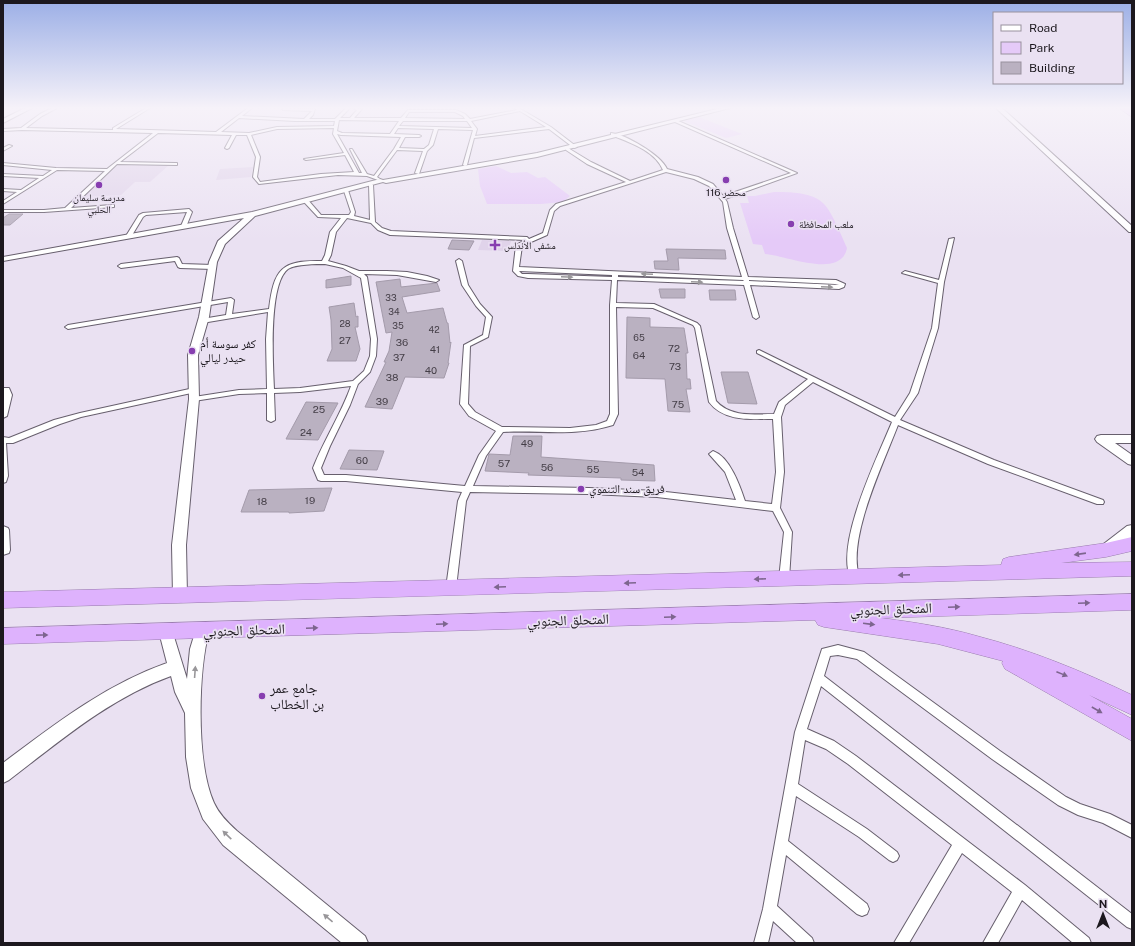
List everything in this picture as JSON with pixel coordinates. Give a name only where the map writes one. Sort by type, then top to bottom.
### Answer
[{"type":"highway","points":[[943,573],[1106,550],[1132,544]]},
{"type":"highway","points":[[3,600],[1132,569]]},
{"type":"highway","name":"المتحلق الجنوبي","points":[[3,636],[1132,602]]},
{"type":"highway","points":[[775,613],[898,628],[976,644],[1044,667],[1132,705]]},
{"type":"highway","points":[[976,644],[1054,686],[1132,731]]},
{"type":"street","points":[[67,209],[108,170],[130,152]]},
{"type":"street","points":[[256,152],[258,157],[255,177],[259,183],[357,173],[380,179],[548,152]]},
{"type":"street","points":[[352,152],[365,174]]},
{"type":"street","points":[[380,179],[394,152]]},
{"type":"street","points":[[417,173],[425,152]]},
{"type":"street","points":[[465,165],[469,152]]},
{"type":"street","points":[[3,259],[252,214],[371,185],[380,179],[537,152]]},
{"type":"street","points":[[578,152],[589,163],[629,182]]},
{"type":"street","points":[[649,152],[663,162],[665,170]]},
{"type":"street","points":[[722,198],[795,173],[747,152]]},
{"type":"street","points":[[1046,152],[1132,230]]},
{"type":"street","points":[[306,159],[347,154],[357,173]]},
{"type":"street","points":[[116,163],[175,164]]},
{"type":"street","points":[[3,164],[56,169],[108,170]]},
{"type":"street","points":[[3,203],[56,169]]},
{"type":"street","points":[[747,281],[836,282],[842,285],[839,287],[747,281],[516,269],[519,245],[530,239],[545,234],[552,210],[558,205],[665,170],[696,178],[712,185],[725,202],[730,228],[747,281],[756,317]]},
{"type":"street","points":[[1065,170],[1073,170]]},
{"type":"street","points":[[3,175],[44,177]]},
{"type":"street","points":[[371,185],[373,222]]},
{"type":"street","points":[[3,190],[21,191]]},
{"type":"street","points":[[325,261],[328,255],[333,232],[353,212],[346,190]]},
{"type":"street","points":[[306,202],[320,216],[348,217],[373,222],[380,229],[390,234],[530,239]]},
{"type":"street","points":[[5,212],[112,206]]},
{"type":"street","points":[[129,236],[141,216],[146,214],[189,210],[184,226]]},
{"type":"street","points":[[1110,211],[1118,211]]},
{"type":"street","points":[[180,596],[179,545],[194,395],[193,355],[206,304],[212,267],[221,243],[252,214]]},
{"type":"street","points":[[854,576],[851,566],[852,544],[865,499],[896,422],[914,393],[935,328],[941,282],[952,239]]},
{"type":"street","points":[[121,266],[177,259],[180,266],[212,267]]},
{"type":"street","points":[[271,420],[271,310],[279,276],[285,268],[295,265],[325,261],[352,269],[364,277],[374,339],[373,356],[367,372],[355,383],[350,401],[322,454],[317,468],[321,478],[346,478],[468,489],[589,491],[657,494],[776,508]]},
{"type":"street","points":[[459,261],[465,285],[488,317],[486,336],[467,345],[464,404],[472,414],[501,430],[517,428],[580,430],[600,427],[610,423],[614,414],[613,305],[615,275]]},
{"type":"street","points":[[358,273],[375,272],[399,274],[426,277],[436,280]]},
{"type":"street","points":[[905,272],[941,282]]},
{"type":"street","points":[[68,327],[231,300],[230,316]]},
{"type":"street","points":[[613,305],[654,306],[695,324],[698,327],[716,406],[729,414],[777,417]]},
{"type":"street","points":[[202,321],[271,310]]},
{"type":"street","points":[[759,352],[896,422],[992,462],[1100,502]]},
{"type":"street","points":[[784,579],[788,532],[776,508],[780,472],[777,417],[782,404],[813,379]]},
{"type":"street","points":[[3,440],[10,441],[57,422],[80,415],[194,395],[270,390],[300,390],[355,383]]},
{"type":"street","points":[[3,390],[7,390],[8,395],[3,416]]},
{"type":"street","points":[[451,588],[462,501],[483,455],[501,430]]},
{"type":"street","points":[[1132,439],[1101,439],[1132,461]]},
{"type":"street","points":[[3,444],[3,480]]},
{"type":"street","points":[[712,454],[719,458],[732,475],[742,504]]},
{"type":"street","points":[[3,529],[5,530],[6,550],[3,552]]},
{"type":"street","points":[[1106,550],[1132,530]]},
{"type":"street","points":[[202,631],[197,652],[192,710],[195,765],[199,786],[206,805],[217,825],[230,838],[358,943]]},
{"type":"street","points":[[166,632],[183,692],[192,710]]},
{"type":"street","points":[[761,943],[770,909],[801,732],[826,652],[838,650],[860,655],[996,755],[1062,801],[1078,809],[1106,818],[1132,832]]},
{"type":"street","points":[[3,774],[110,695],[146,677],[176,667]]},
{"type":"street","points":[[818,678],[1132,922]]},
{"type":"street","points":[[801,732],[841,752],[1020,890],[1083,943]]},
{"type":"street","points":[[792,788],[863,833],[893,856]]},
{"type":"street","points":[[782,844],[862,909]]},
{"type":"street","points":[[901,943],[960,844]]},
{"type":"street","points":[[990,943],[1020,890]]},
{"type":"street","points":[[770,909],[807,943]]},
{"type":"shaded area","points":[[118,164],[169,165],[150,182],[135,182],[121,195],[83,197]]},
{"type":"shaded area","points":[[253,167],[251,177],[216,180],[220,169]]},
{"type":"shaded area","name":"مشفى الأندلس","points":[[482,240],[511,241],[508,251],[478,250]]},
{"type":"green space","points":[[496,166],[511,173],[527,172],[538,178],[545,177],[570,196],[563,202],[541,204],[487,204],[480,186],[478,169]]},
{"type":"green space","name":"ملعب المحافظة","points":[[774,192],[808,195],[824,204],[847,248],[843,257],[834,263],[811,263],[765,254],[762,245],[753,244],[740,203],[749,203],[747,196]]},
{"type":"building","points":[[9,214],[23,214],[10,225],[3,225],[3,218]]},
{"type":"building","points":[[452,240],[474,241],[469,250],[448,249]]},
{"type":"building","points":[[666,249],[725,250],[726,259],[678,258],[679,270],[655,269],[654,261],[668,261]]},
{"type":"building","points":[[351,276],[351,285],[326,288],[326,280]]},
{"type":"building","points":[[400,279],[401,287],[437,283],[440,291],[402,297],[407,313],[443,308],[448,323],[450,343],[451,342],[449,363],[444,378],[405,377],[392,409],[365,407],[386,362],[384,362],[389,351],[392,332],[386,333],[376,282]]},
{"type":"building","points":[[659,289],[685,289],[685,298],[661,298]]},
{"type":"building","points":[[709,290],[735,290],[736,300],[710,300]]},
{"type":"building","points":[[354,303],[356,317],[358,316],[358,327],[355,327],[360,349],[356,361],[327,361],[332,349],[329,307]]},
{"type":"building","points":[[627,317],[650,318],[650,327],[684,328],[688,353],[686,353],[687,379],[690,379],[691,389],[686,389],[690,412],[668,411],[665,379],[626,378]]},
{"type":"building","points":[[721,372],[748,372],[757,404],[728,403]]},
{"type":"building","points":[[306,402],[338,403],[318,440],[286,439]]},
{"type":"building","points":[[513,436],[542,436],[541,457],[654,465],[655,481],[621,480],[621,478],[528,475],[529,473],[485,471],[489,454],[510,455]]},
{"type":"building","points":[[349,450],[384,451],[377,470],[340,469]]},
{"type":"building","points":[[332,488],[324,511],[289,513],[241,512],[249,490]]},
{"type":"place","name":"محضر 116","points":[[726,180]]},
{"type":"place","name":"مدرسة سليمان الحلبي","points":[[99,185]]},
{"type":"place","name":"ملعب المحافظة","points":[[791,224]]},
{"type":"place","name":"مشفى الأندلس","points":[[495,245]]},
{"type":"place","name":"كفر سوسة أم حيدر ليالي","points":[[192,351]]},
{"type":"place","name":"فريق سند التنموي","points":[[581,489]]},
{"type":"place","name":"جامع عمر بن الخطاب","points":[[262,696]]}]
